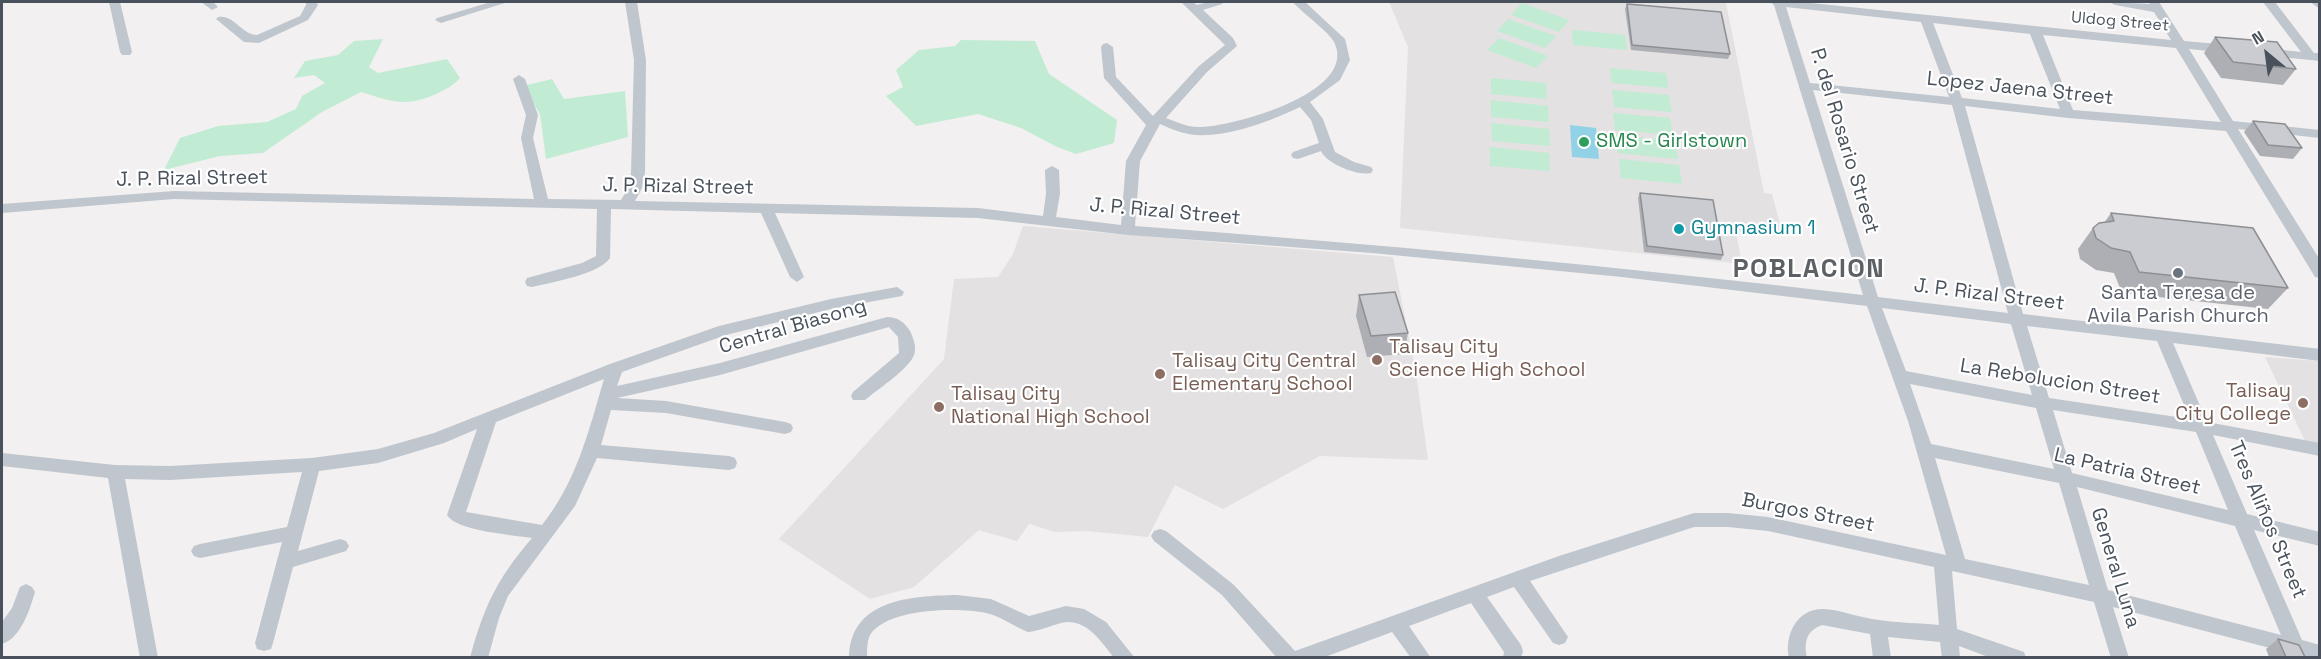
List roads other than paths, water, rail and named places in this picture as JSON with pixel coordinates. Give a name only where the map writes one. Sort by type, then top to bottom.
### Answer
[{"type":"street","points":[[114,2],[126,52]]},
{"type":"street","points":[[222,19],[248,39],[259,39],[304,18],[312,5],[311,2]]},
{"type":"street","points":[[441,20],[502,2]]},
{"type":"street","points":[[625,206],[635,188],[638,173],[640,60],[631,2]]},
{"type":"street","points":[[1191,5],[1218,2]]},
{"type":"street","points":[[1107,47],[1110,78],[1155,122],[1204,131],[1252,120],[1303,102],[1330,85],[1343,68],[1346,50],[1341,42],[1299,2]]},
{"type":"street","name":"Uldog Street","points":[[1777,2],[1846,5],[2035,31],[2315,57]]},
{"type":"street","name":"P. del Rosario Street","points":[[1777,2],[1806,86],[1872,301],[1923,449],[1950,565],[1947,634],[1951,657]]},
{"type":"street","points":[[2115,2],[2156,5],[2229,126],[2313,252],[2319,273]]},
{"type":"street","points":[[2269,2],[2315,57]]},
{"type":"street","points":[[2316,2],[2319,6]]},
{"type":"street","points":[[1128,230],[1133,161],[1155,122],[1203,69],[1231,46],[1229,41],[1191,5]]},
{"type":"street","name":"General Luna","points":[[1925,17],[1957,102],[2017,318],[2120,657]]},
{"type":"street","points":[[2035,31],[2068,114]]},
{"type":"street","points":[[519,79],[532,115],[527,138],[542,202]]},
{"type":"street","name":"Lopez Jaena Street","points":[[1806,86],[2068,114],[2319,134]]},
{"type":"street","points":[[1303,102],[1317,119],[1329,154],[1334,159],[1366,170]]},
{"type":"street","points":[[1298,155],[1326,145]]},
{"type":"street","points":[[1049,220],[1053,194],[1052,170]]},
{"type":"street","name":"J. P. Rizal Street","points":[[2,208],[174,195],[978,213],[1128,230],[1372,248],[1622,272],[2319,355]]},
{"type":"street","points":[[532,282],[586,267],[603,258],[604,205]]},
{"type":"street","points":[[766,208],[797,277]]},
{"type":"street","points":[[2,460],[115,472],[170,473],[312,465],[378,456],[438,438],[615,368],[724,330],[831,304],[897,292]]},
{"type":"street","name":"Central Biasong","points":[[606,400],[893,322],[906,337],[908,347],[906,356],[859,396]]},
{"type":"street","name":"Tres Aliños Street","points":[[2162,335],[2298,652]]},
{"type":"street","points":[[479,657],[495,605],[526,557],[547,533],[570,500],[593,451],[615,368]]},
{"type":"street","name":"La Rebolucion Street","points":[[1899,376],[2044,403],[2202,427],[2319,450]]},
{"type":"street","points":[[606,400],[666,407],[785,428]]},
{"type":"street","points":[[489,418],[456,515],[466,520],[547,533]]},
{"type":"street","name":"La Patria Street","points":[[1923,449],[2066,478],[2319,539]]},
{"type":"street","points":[[593,451],[729,463]]},
{"type":"street","points":[[264,643],[312,465]]},
{"type":"street","points":[[115,472],[149,657]]},
{"type":"street","name":"Burgos Street","points":[[1298,657],[1694,520],[1728,520],[1768,524],[1950,565],[2103,596],[2298,652],[2319,653]]},
{"type":"street","points":[[200,551],[294,533]]},
{"type":"street","points":[[1160,536],[1228,590],[1289,657]]},
{"type":"street","points":[[287,561],[340,546]]},
{"type":"street","points":[[1518,579],[1558,637]]},
{"type":"street","points":[[2,636],[20,612],[26,592]]},
{"type":"street","points":[[1475,594],[1514,651],[1512,657]]},
{"type":"street","points":[[858,657],[863,629],[875,618],[892,611],[953,601],[988,605],[1028,624],[1065,614],[1079,614],[1094,623],[1126,657]]},
{"type":"street","points":[[1798,657],[1795,645],[1799,631],[1818,618],[1878,628],[1947,634],[2017,657]]},
{"type":"street","points":[[1395,622],[1422,657]]},
{"type":"street","points":[[1878,628],[1882,657]]},
{"type":"water","name":"SMS - Girlstown","points":[[1570,125],[1596,128],[1599,159],[1572,157]]},
{"type":"place","name":"SMS - Girlstown","points":[[1584,142]]},
{"type":"place","name":"Gymnasium 1","points":[[1679,229]]},
{"type":"place","name":"Santa Teresa de Avila Parish Church","points":[[2178,273]]},
{"type":"place","name":"Talisay City Science High School","points":[[1377,360]]},
{"type":"place","name":"Talisay City Central Elementary School","points":[[1160,374]]},
{"type":"place","name":"Talisay City College","points":[[2303,403]]},
{"type":"place","name":"Talisay City National High School","points":[[939,407]]},
{"type":"district","name":"POBLACION","points":[[1809,270]]}]
